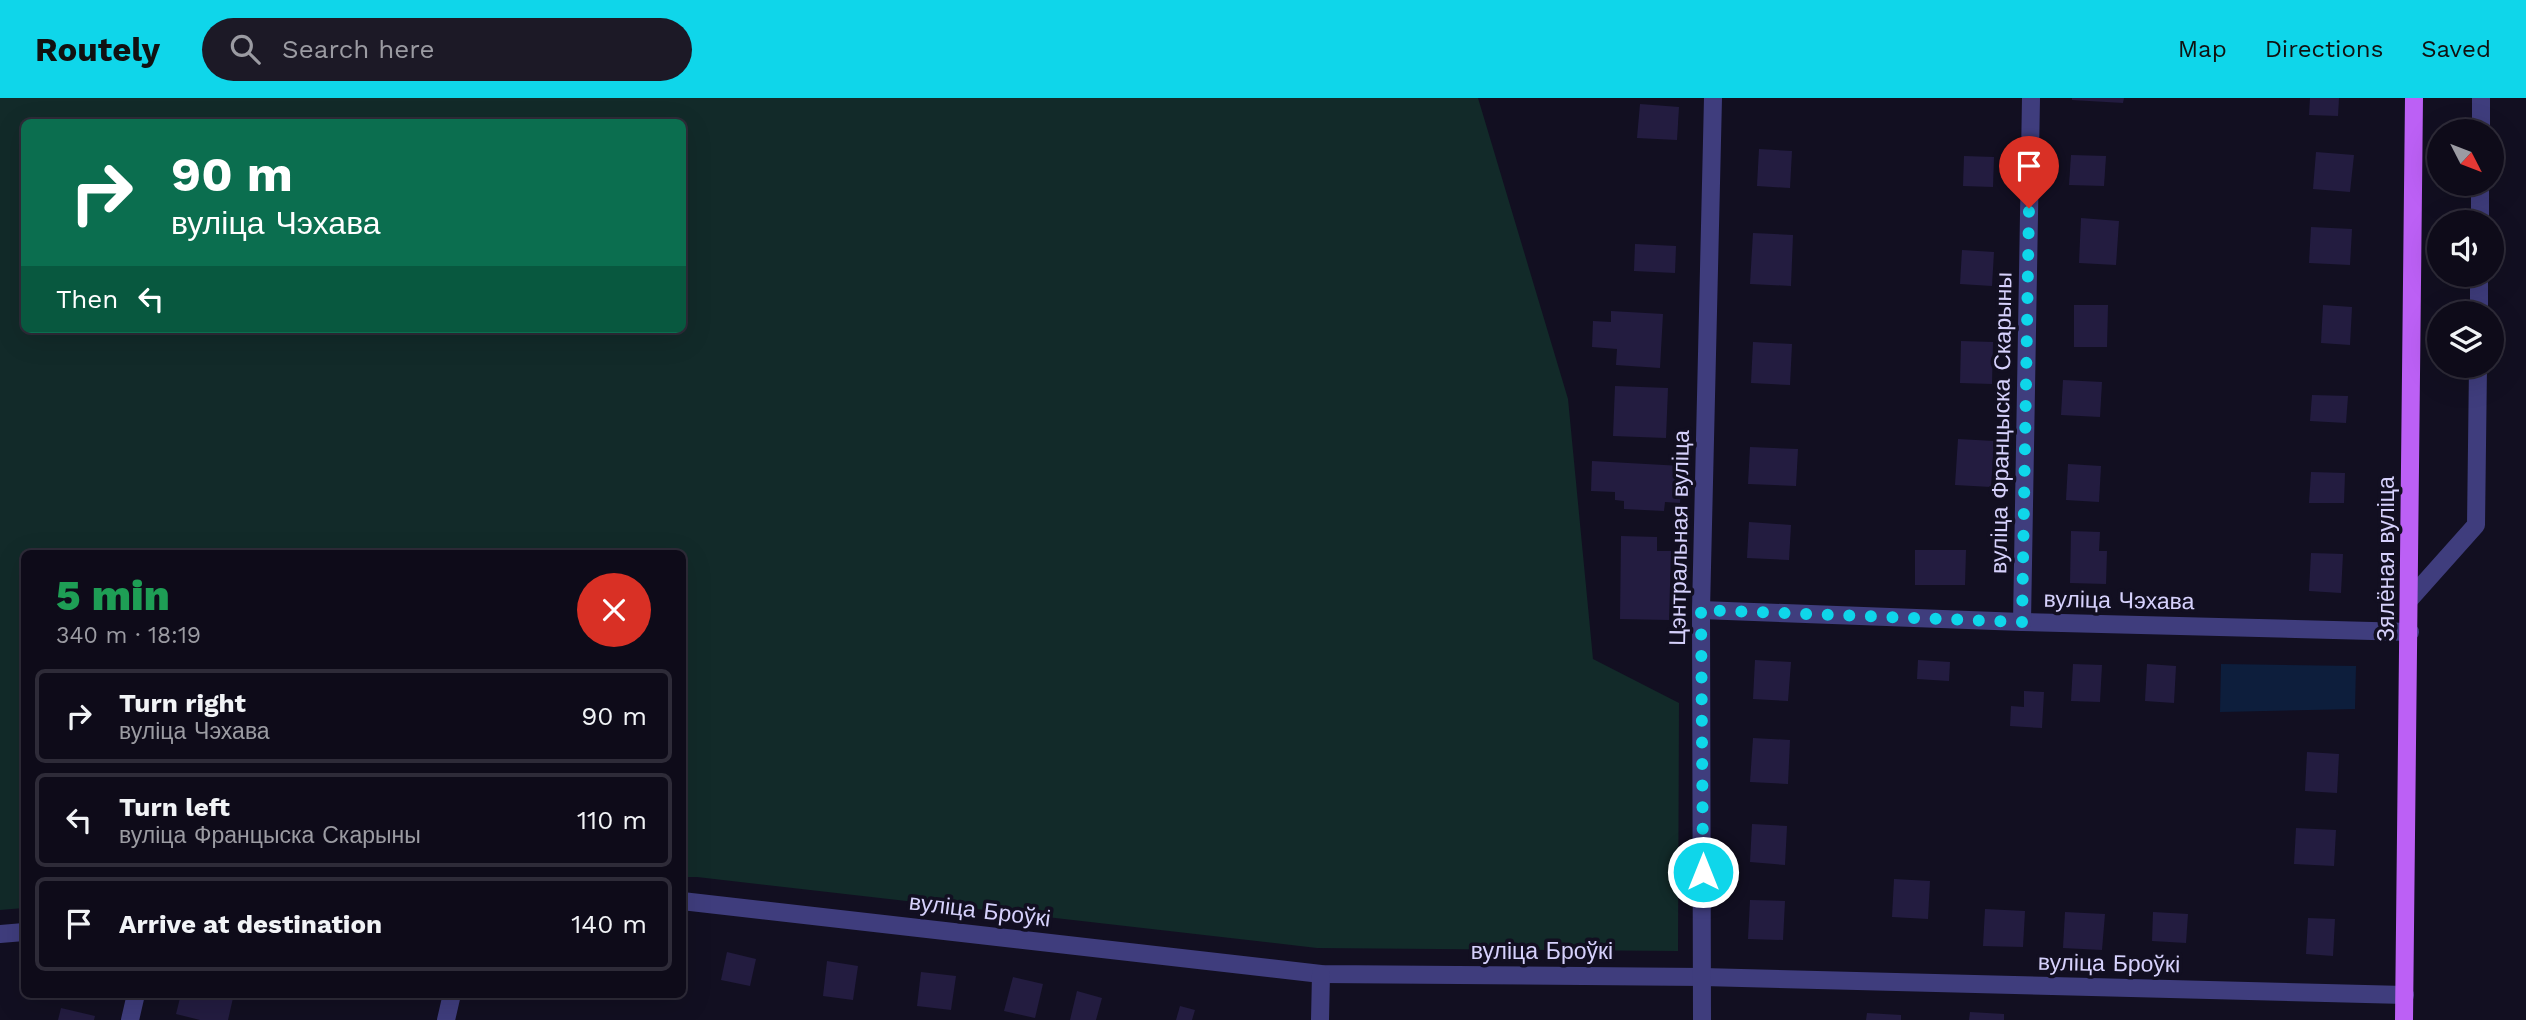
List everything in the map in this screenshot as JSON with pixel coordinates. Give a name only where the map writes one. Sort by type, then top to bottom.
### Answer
[{"type":"main road","name":"Зялёная вуліца","points":[[2404,1020],[2414,98]]},
{"type":"street","name":"Цэнтральная вуліца","points":[[1702,1020],[1701,610],[1713,98]]},
{"type":"street","name":"вуліца Францыска Скарыны","points":[[2022,622],[2031,98]]},
{"type":"street","points":[[2481,98],[2481,119]]},
{"type":"street","points":[[2410,599],[2476,525],[2478,378]]},
{"type":"street","name":"вуліца Чэхава","points":[[1701,610],[2410,632]]},
{"type":"street","name":"вуліца Броўкі","points":[[686,901],[1321,974],[1703,977],[2405,995]]},
{"type":"street","points":[[0,934],[21,932]]},
{"type":"street","points":[[1320,1020],[1321,974]]},
{"type":"street","points":[[130,1020],[135,998]]},
{"type":"street","points":[[446,1020],[451,998]]},
{"type":"green space","points":[[0,98],[1478,98],[1568,399],[1593,659],[1679,703],[1678,951],[1317,948],[686,877],[686,550],[21,550],[21,908],[0,910]]},
{"type":"water","points":[[2221,664],[2356,666],[2355,709],[2220,712]]},
{"type":"building","points":[[2072,98],[2124,98],[2123,103]]},
{"type":"building","points":[[2310,98],[2339,98],[2338,116],[2309,115]]},
{"type":"building","points":[[1640,104],[1679,107],[1677,140],[1637,138]]},
{"type":"building","points":[[1759,149],[1792,151],[1790,188],[1757,186]]},
{"type":"building","points":[[2316,152],[2354,155],[2350,192],[2313,189]]},
{"type":"building","points":[[2071,155],[2106,156],[2104,186],[2069,185]]},
{"type":"building","points":[[1964,156],[1994,157],[1993,187],[1963,186]]},
{"type":"building","points":[[2081,218],[2119,221],[2116,265],[2079,263]]},
{"type":"building","points":[[2311,227],[2352,229],[2350,265],[2309,263]]},
{"type":"building","points":[[1753,233],[1793,235],[1791,286],[1750,284]]},
{"type":"building","points":[[1635,244],[1676,246],[1675,273],[1634,271]]},
{"type":"building","points":[[1962,250],[1994,252],[1992,286],[1960,284]]},
{"type":"building","points":[[2074,305],[2108,305],[2107,347],[2074,347]]},
{"type":"building","points":[[2323,305],[2352,307],[2350,345],[2321,343]]},
{"type":"building","points":[[1611,311],[1663,314],[1660,368],[1616,365],[1617,349],[1592,347],[1593,321],[1611,322]]},
{"type":"building","points":[[1961,341],[1993,342],[1992,384],[1960,383]]},
{"type":"building","points":[[1753,342],[1792,344],[1790,385],[1751,383]]},
{"type":"building","points":[[2063,380],[2102,382],[2100,417],[2061,415]]},
{"type":"building","points":[[1615,386],[1668,388],[1666,438],[1613,436]]},
{"type":"building","points":[[2312,395],[2348,396],[2346,423],[2310,421]]},
{"type":"building","points":[[1958,439],[1994,441],[1991,487],[1955,485]]},
{"type":"building","points":[[1750,447],[1798,449],[1796,486],[1748,484]]},
{"type":"building","points":[[1592,461],[1682,466],[1680,503],[1665,502],[1664,511],[1624,509],[1624,501],[1615,500],[1615,492],[1591,491]]},
{"type":"building","points":[[2068,464],[2101,466],[2099,502],[2066,500]]},
{"type":"building","points":[[2311,472],[2345,473],[2344,503],[2309,503]]},
{"type":"building","points":[[1749,522],[1791,525],[1789,560],[1747,558]]},
{"type":"building","points":[[2071,531],[2100,532],[2099,551],[2107,551],[2106,584],[2070,583]]},
{"type":"building","points":[[1621,536],[1657,537],[1657,551],[1671,551],[1669,620],[1620,619]]},
{"type":"building","points":[[1915,550],[1966,550],[1965,585],[1915,585]]},
{"type":"building","points":[[2311,553],[2343,554],[2341,593],[2309,591]]},
{"type":"building","points":[[1755,660],[1791,662],[1788,701],[1753,699]]},
{"type":"building","points":[[1918,660],[1950,662],[1949,681],[1917,679]]},
{"type":"building","points":[[2073,664],[2102,665],[2100,702],[2071,701]]},
{"type":"building","points":[[2147,664],[2176,666],[2174,703],[2145,701]]},
{"type":"building","points":[[2024,691],[2044,692],[2042,728],[2010,726],[2011,706],[2024,707]]},
{"type":"building","points":[[1753,738],[1790,740],[1788,784],[1750,782]]},
{"type":"building","points":[[2307,752],[2339,754],[2337,793],[2305,791]]},
{"type":"building","points":[[1752,824],[1787,826],[1785,865],[1750,862]]},
{"type":"building","points":[[2296,828],[2336,830],[2334,866],[2294,864]]},
{"type":"building","points":[[1894,879],[1930,881],[1928,919],[1892,917]]},
{"type":"building","points":[[1750,900],[1785,901],[1783,940],[1748,939]]},
{"type":"building","points":[[1985,909],[2025,911],[2023,947],[1983,946]]},
{"type":"building","points":[[2065,912],[2105,914],[2102,950],[2063,948]]},
{"type":"building","points":[[2153,912],[2188,914],[2186,943],[2152,941]]},
{"type":"building","points":[[2308,918],[2335,919],[2333,956],[2306,954]]},
{"type":"building","points":[[727,952],[756,959],[750,986],[721,980]]},
{"type":"building","points":[[827,961],[858,966],[853,1000],[823,996]]},
{"type":"building","points":[[921,972],[956,976],[951,1010],[917,1006]]},
{"type":"building","points":[[1013,977],[1043,984],[1035,1018],[1004,1011]]},
{"type":"building","points":[[1077,991],[1102,998],[1096,1020],[1070,1020]]},
{"type":"building","points":[[180,998],[233,998],[228,1020],[200,1020],[176,1014]]},
{"type":"building","points":[[1180,1006],[1195,1010],[1192,1020],[1176,1020]]},
{"type":"building","points":[[61,1008],[95,1016],[94,1020],[58,1020]]},
{"type":"building","points":[[1970,1012],[2004,1014],[2004,1020],[1969,1020]]},
{"type":"building","points":[[1867,1013],[1901,1015],[1901,1020],[1866,1020]]},
{"type":"route","points":[[1703,872],[1701,610],[2022,622],[2029,208]]}]
